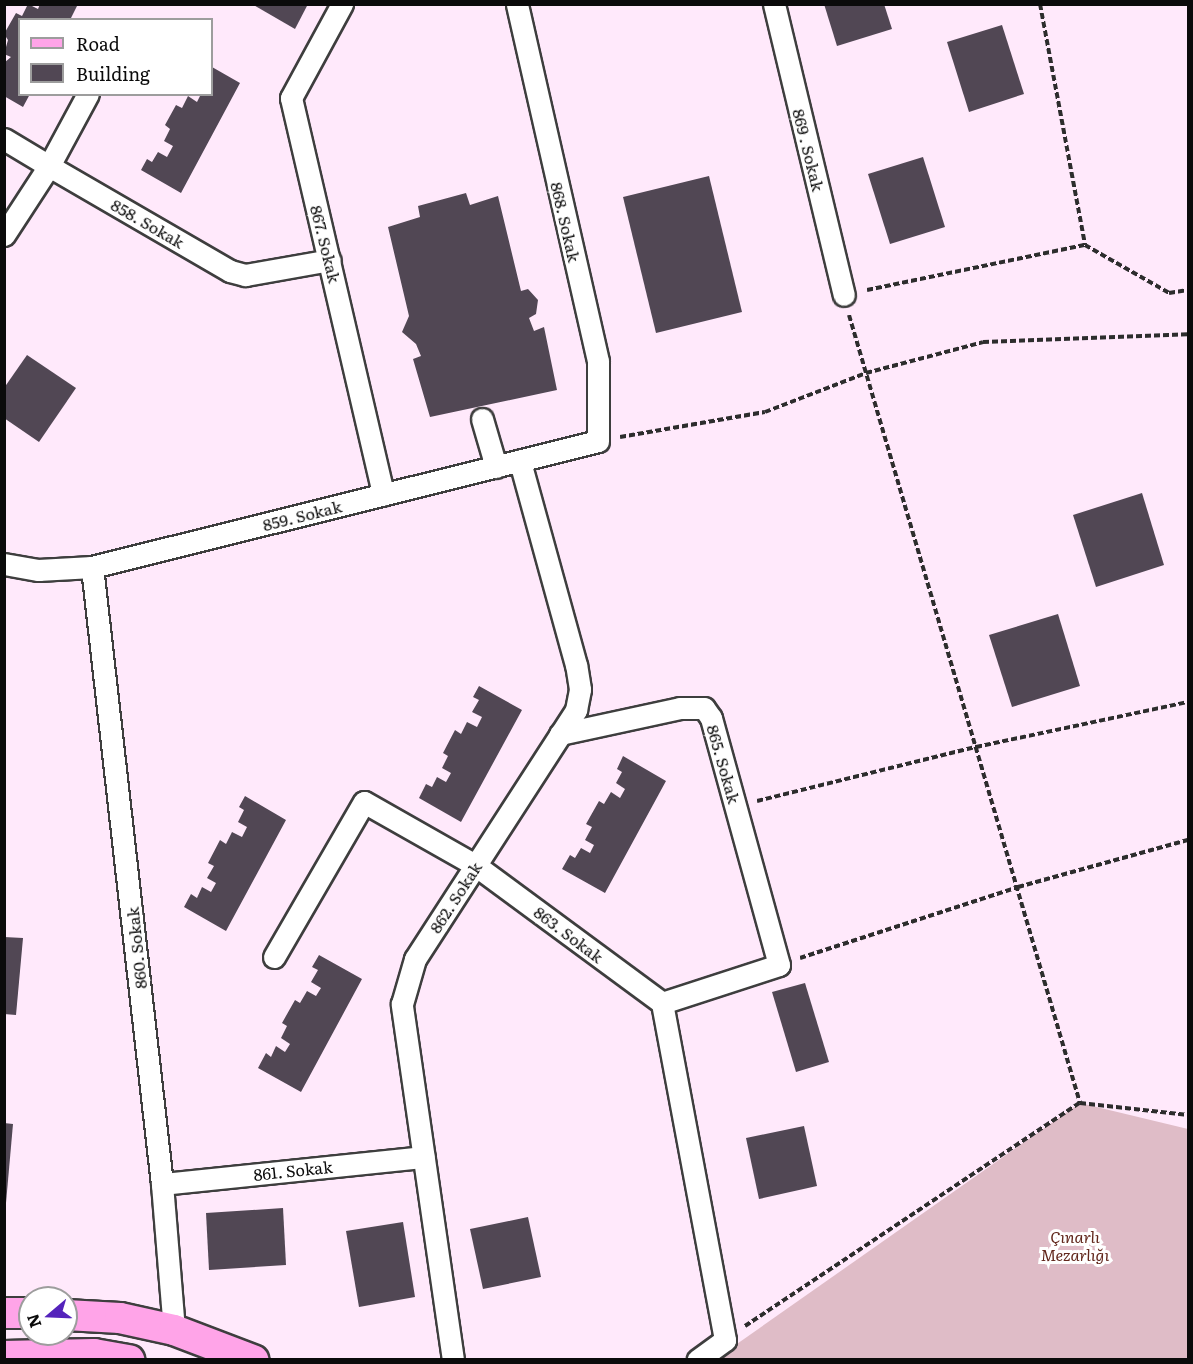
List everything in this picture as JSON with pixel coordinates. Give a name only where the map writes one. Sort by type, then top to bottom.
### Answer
[{"type":"street","name":"867. Sokak","points":[[342,4],[291,98],[383,494]]},
{"type":"street","name":"868. Sokak","points":[[517,4],[598,361],[598,441]]},
{"type":"street","name":"869 . Sokak","points":[[774,4],[844,295]]},
{"type":"street","points":[[4,235],[49,166],[87,96]]},
{"type":"street","name":"858. Sokak","points":[[4,139],[230,271],[245,275],[330,260]]},
{"type":"street","points":[[482,419],[496,467]]},
{"type":"street","name":"859. Sokak","points":[[4,564],[38,570],[92,567],[598,441]]},
{"type":"street","name":"862. Sokak","points":[[453,1359],[402,1004],[415,959],[576,710],[580,689],[578,673],[520,461]]},
{"type":"street","name":"860. Sokak","points":[[92,567],[162,1184],[174,1330]]},
{"type":"street","name":"865. Sokak","points":[[560,734],[680,708],[704,708],[717,734],[779,964]]},
{"type":"street","name":"863. Sokak","points":[[274,957],[364,802],[476,864],[662,1004]]},
{"type":"street","points":[[697,1359],[725,1340],[662,1004],[779,964]]},
{"type":"street","name":"861. Sokak","points":[[162,1184],[424,1157]]},
{"type":"street","points":[[78,1316],[120,1318],[174,1330],[252,1359]]},
{"type":"street","points":[[4,1356],[94,1354],[129,1359]]},
{"type":"path","points":[[1040,4],[1085,245]]},
{"type":"path","points":[[1080,1103],[844,295],[1085,245],[1169,293],[1188,290]]},
{"type":"path","points":[[598,441],[765,412],[866,373],[983,342],[1188,334]]},
{"type":"path","points":[[736,806],[976,747],[1188,702]]},
{"type":"path","points":[[779,964],[1018,887],[1188,840]]},
{"type":"path","points":[[725,1340],[1080,1103],[1188,1115]]},
{"type":"green space","name":"Çınarlı Mezarlığı","points":[[1080,1103],[1188,1129],[1188,1359],[714,1360]]},
{"type":"building","points":[[28,4],[38,9],[40,4],[78,4],[71,18],[18,18],[18,96],[29,96],[23,107],[4,96],[4,63],[11,57],[4,54],[8,40],[4,34],[16,13],[22,16]]},
{"type":"building","points":[[252,4],[308,4],[295,29]]},
{"type":"building","points":[[824,4],[884,4],[892,29],[837,46]]},
{"type":"building","points":[[1002,25],[1024,94],[969,112],[947,42]]},
{"type":"building","points":[[213,68],[240,83],[181,193],[141,170],[147,159],[152,162],[158,152],[167,157],[173,146],[164,141],[170,129],[165,125],[176,105],[182,108],[188,96],[197,102],[200,96],[213,96]]},
{"type":"building","points":[[923,157],[945,227],[890,244],[868,174]]},
{"type":"building","points":[[709,176],[742,312],[656,333],[623,197]]},
{"type":"building","points":[[466,193],[470,205],[498,196],[521,291],[528,289],[538,300],[536,314],[529,318],[534,331],[544,327],[557,390],[430,417],[413,359],[421,356],[416,344],[402,332],[409,316],[388,227],[420,217],[418,206]]},
{"type":"building","points":[[27,355],[76,388],[39,442],[4,418],[4,388]]},
{"type":"building","points":[[1142,493],[1164,565],[1096,587],[1073,515]]},
{"type":"building","points":[[1058,614],[1080,686],[1012,707],[989,635]]},
{"type":"building","points":[[479,686],[522,710],[461,822],[419,798],[426,784],[432,787],[437,777],[446,782],[451,773],[442,768],[448,756],[443,753],[455,730],[461,734],[467,722],[477,727],[482,717],[472,712],[479,700],[473,697]]},
{"type":"building","points":[[623,756],[666,781],[605,893],[562,869],[570,855],[575,858],[581,848],[590,853],[594,845],[585,840],[592,827],[586,824],[599,801],[604,804],[611,792],[620,798],[625,789],[616,783],[622,772],[617,769]]},
{"type":"building","points":[[245,796],[286,820],[226,931],[184,907],[191,894],[197,898],[202,887],[211,892],[216,883],[207,878],[214,866],[208,863],[220,840],[226,844],[232,832],[242,837],[247,827],[238,822],[244,810],[239,807]]},
{"type":"building","points":[[4,937],[23,938],[16,1015],[4,1014]]},
{"type":"building","points":[[319,955],[362,979],[301,1092],[258,1068],[266,1053],[271,1057],[276,1046],[285,1052],[290,1044],[281,1038],[287,1026],[282,1023],[295,1000],[300,1003],[307,991],[316,996],[321,988],[311,982],[318,970],[312,967]]},
{"type":"building","points":[[805,983],[829,1062],[796,1072],[772,992]]},
{"type":"building","points":[[4,1123],[13,1124],[6,1203],[4,1203]]},
{"type":"building","points":[[804,1126],[817,1186],[759,1199],[746,1138]]},
{"type":"building","points":[[283,1208],[286,1265],[209,1270],[206,1213]]},
{"type":"building","points":[[528,1217],[541,1277],[483,1289],[470,1229]]},
{"type":"building","points":[[403,1222],[415,1297],[359,1307],[346,1231]]}]
